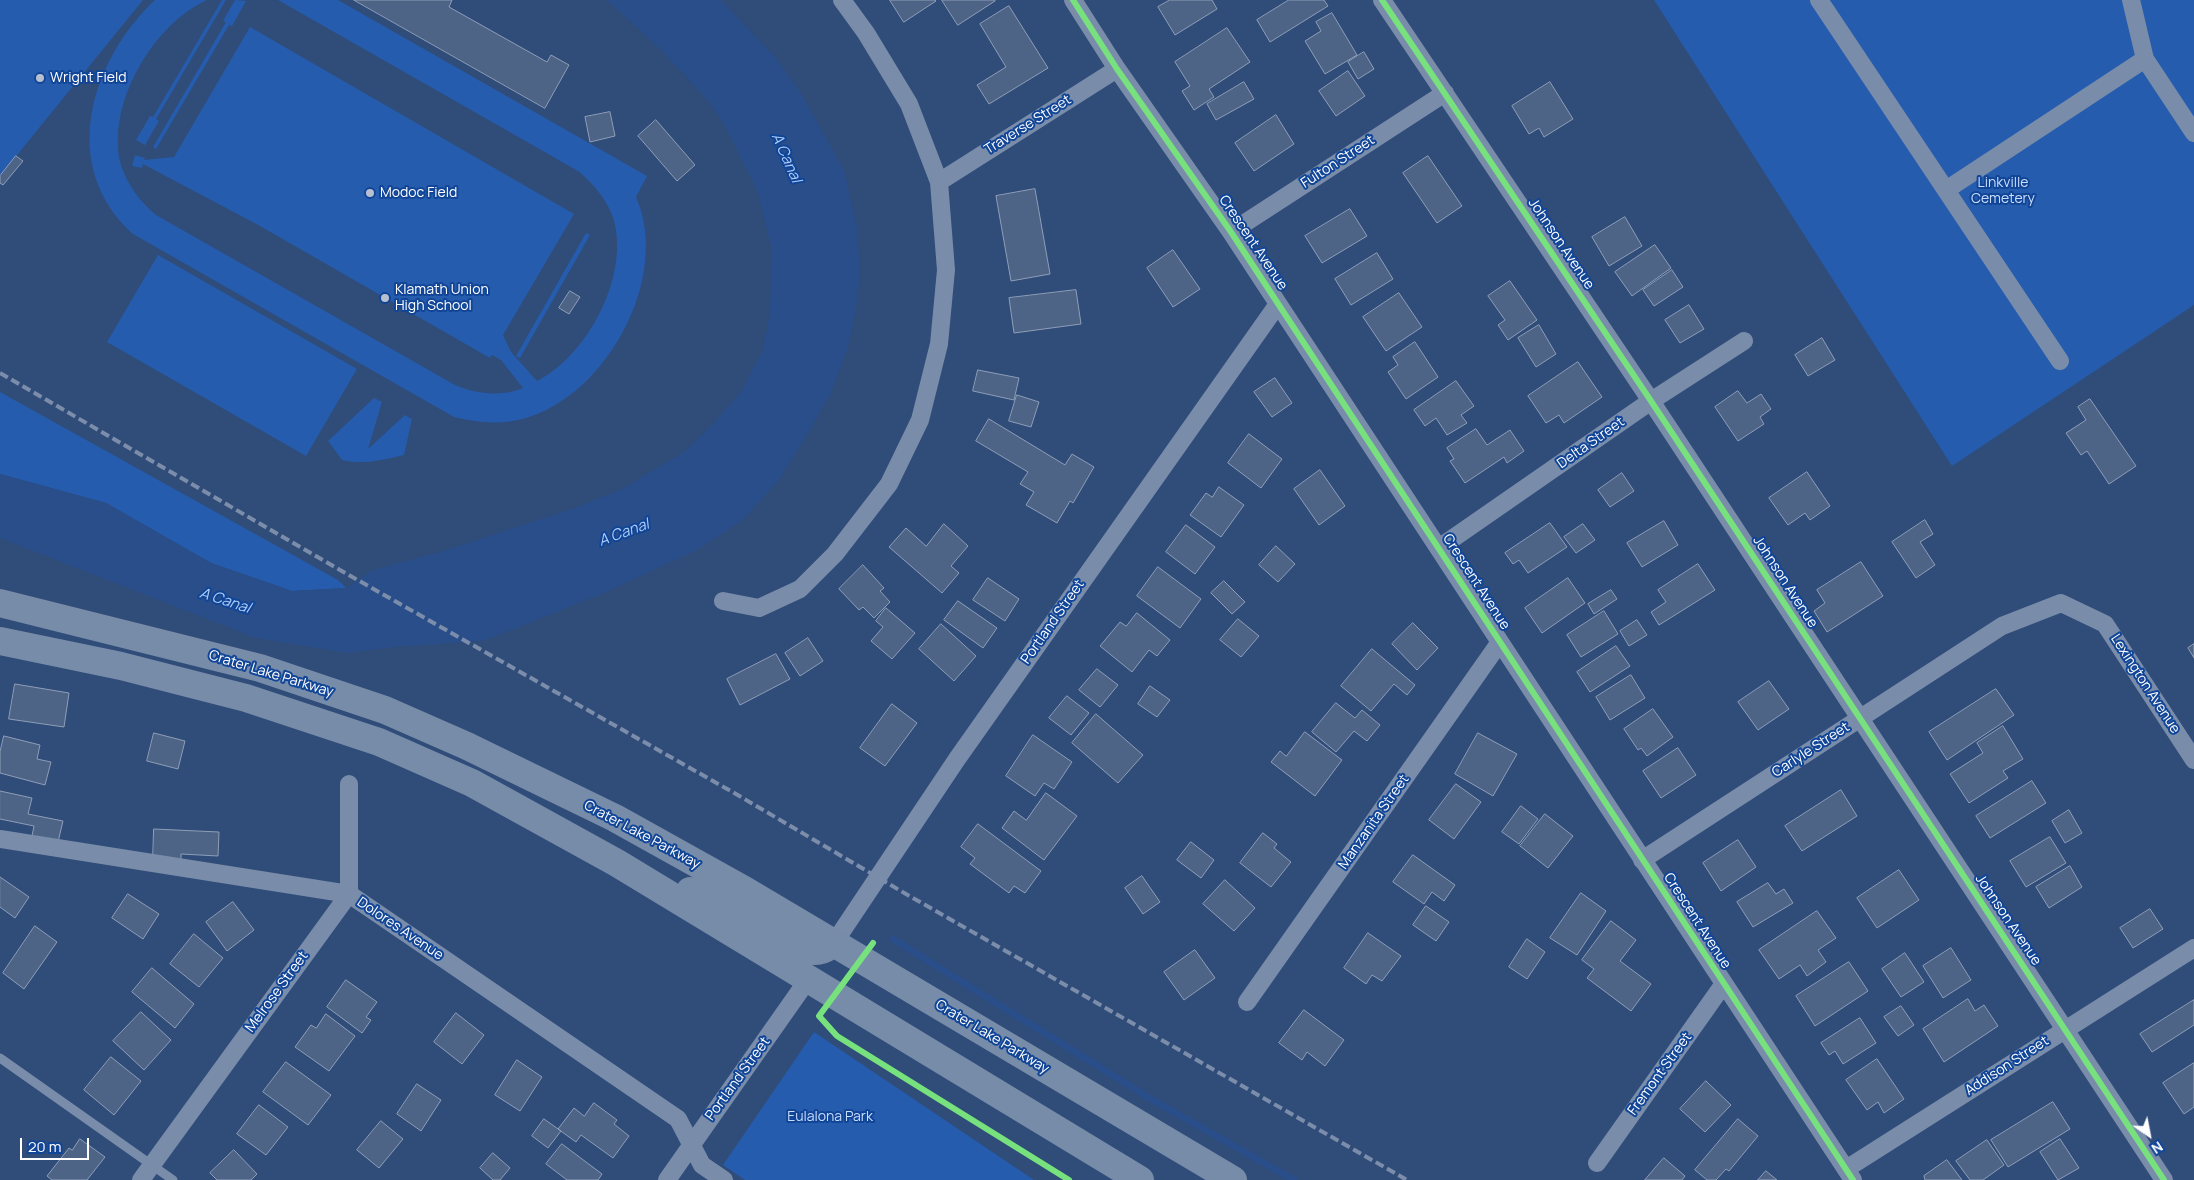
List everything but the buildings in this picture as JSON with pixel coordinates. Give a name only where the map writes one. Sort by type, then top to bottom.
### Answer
[{"type":"main road","name":"Crater Lake Parkway","points":[[0,603],[260,668],[385,710],[467,746],[615,818],[834,943],[1233,1180]]},
{"type":"main road","points":[[0,641],[120,666],[246,698],[379,742],[472,783],[617,863],[1140,1180]]},
{"type":"main road","points":[[617,863],[733,908],[802,948],[813,952],[823,952],[834,943]]},
{"type":"street","points":[[723,601],[759,608],[800,589],[835,554],[889,484],[920,420],[939,344],[946,270],[939,182],[909,104],[866,33],[842,0]]},
{"type":"street","name":"Crescent Avenue","points":[[1072,0],[1117,69],[1231,232],[1723,985],[1850,1174]]},
{"type":"street","name":"Johnson Avenue","points":[[1382,0],[1652,401],[1859,718],[2066,1028],[2164,1180]]},
{"type":"street","points":[[1819,0],[2060,361]]},
{"type":"street","points":[[2132,0],[2145,59],[2194,133]]},
{"type":"street","points":[[1946,190],[2145,59]]},
{"type":"street","name":"Traverse Street","points":[[939,182],[1117,69]]},
{"type":"street","name":"Fulton Street","points":[[1231,232],[1445,93]]},
{"type":"street","name":"Portland Street","points":[[834,943],[956,759],[1278,304]]},
{"type":"street","name":"Delta Street","points":[[1439,548],[1652,401],[1744,341]]},
{"type":"street","name":"Carlyle Street","points":[[1642,860],[2002,626],[2061,603]]},
{"type":"street","name":"Lexington Avenue","points":[[2061,603],[2105,624],[2194,760]]},
{"type":"street","name":"Manzanita Street","points":[[1247,1002],[1500,642]]},
{"type":"street","points":[[349,784],[349,894]]},
{"type":"street","name":"Dolores Avenue","points":[[0,839],[349,894],[678,1119],[702,1165],[724,1180]]},
{"type":"street","name":"Melrose Street","points":[[141,1180],[349,894]]},
{"type":"street","name":"Addison Street","points":[[1850,1174],[2066,1028],[2194,948]]},
{"type":"street","name":"Portland Street","points":[[667,1180],[809,978]]},
{"type":"street","name":"Fremont Street","points":[[1596,1163],[1723,985]]},
{"type":"lane","points":[[0,1058],[173,1180]]},
{"type":"green space","name":"Wright Field","points":[[0,0],[143,0],[0,176]]},
{"type":"green space","name":"Modoc Field","points":[[155,0],[207,0],[187,12],[152,47],[138,69],[127,93],[120,118],[118,142],[121,165],[131,186],[140,199],[156,215],[463,388],[480,392],[506,393],[523,388],[501,360],[492,355],[490,358],[260,226],[143,164],[142,168],[132,166],[135,155],[145,158],[144,160],[174,157],[250,27],[574,214],[503,335],[511,352],[537,381],[555,369],[572,353],[600,313],[609,290],[615,266],[617,243],[612,214],[604,200],[595,187],[578,171],[278,0],[338,0],[647,176],[636,197],[645,228],[645,261],[638,295],[625,328],[606,358],[583,384],[556,405],[526,418],[508,422],[490,422],[454,417],[133,234],[110,207],[96,178],[90,147],[92,115],[100,83],[114,53],[132,25]]},
{"type":"green space","points":[[222,0],[226,0],[156,119],[159,121],[145,145],[136,140],[150,116],[153,117]]},
{"type":"green space","points":[[235,0],[246,1],[232,26],[229,25],[156,149],[153,147],[226,22],[223,21]]},
{"type":"green space","name":"Linkville Cemetery","points":[[1654,0],[2194,0],[2194,305],[1952,466]]},
{"type":"green space","points":[[586,233],[590,235],[520,358],[516,356]]},
{"type":"green space","points":[[158,255],[357,369],[306,456],[107,342]]},
{"type":"green space","points":[[0,392],[338,580],[346,588],[292,591],[211,563],[106,503],[0,474]]},
{"type":"green space","points":[[374,398],[382,402],[368,449],[405,415],[412,419],[404,455],[365,462],[342,460],[328,441]]},
{"type":"green space","name":"Eulalona Park","points":[[814,1032],[1034,1180],[745,1180],[723,1165]]},
{"type":"water","name":"A Canal","points":[[607,0],[721,0],[777,59],[802,95],[844,170],[857,227],[860,274],[855,315],[848,348],[831,393],[804,440],[778,481],[744,519],[699,549],[604,593],[494,637],[480,641],[394,647],[347,653],[256,638],[0,538],[0,474],[106,503],[211,563],[292,591],[346,588],[373,570],[440,552],[575,508],[622,489],[684,452],[714,423],[742,390],[763,349],[770,313],[771,247],[757,190],[724,124],[709,102],[663,52]]},
{"type":"waterway","points":[[893,939],[1151,1099],[1294,1180]]},
{"type":"railway","points":[[0,373],[340,570],[736,794],[906,894],[1407,1180]]},
{"type":"cycle path","points":[[1073,0],[1117,69],[1231,232],[1853,1180]]},
{"type":"cycle path","points":[[1382,0],[1651,401],[2164,1180]]},
{"type":"cycle path","points":[[873,943],[819,1016],[837,1036],[1069,1180]]},
{"type":"place","name":"Wright Field","points":[[40,78]]},
{"type":"place","name":"Modoc Field","points":[[370,193]]},
{"type":"place","name":"Klamath Union High School","points":[[385,298]]}]
